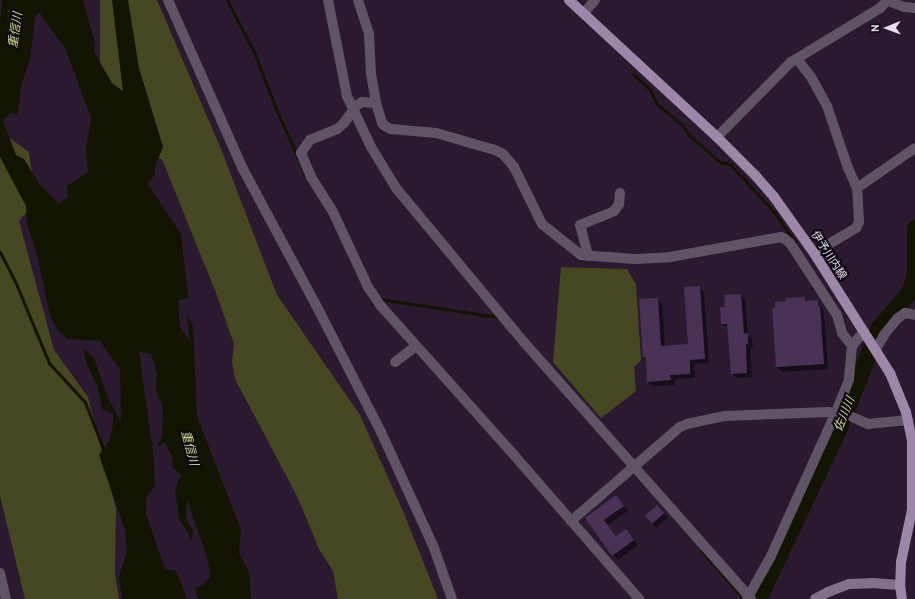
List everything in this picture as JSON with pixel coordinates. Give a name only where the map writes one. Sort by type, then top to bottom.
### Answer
[{"type":"main road","name":"伊予川内線","points":[[570,0],[756,175],[774,197],[814,253],[875,348],[898,392],[911,426],[913,476],[912,510],[901,562],[900,585],[902,599]]},
{"type":"main road","points":[[815,599],[849,584],[872,583],[900,585]]},
{"type":"street","points":[[168,0],[244,169],[381,432],[434,548],[452,599]]},
{"type":"street","points":[[328,0],[347,96],[382,168],[396,188],[523,341],[636,467],[749,598],[771,556],[837,413],[849,379],[852,346],[865,333]]},
{"type":"street","points":[[358,0],[369,34],[376,103],[382,122],[391,129],[436,133],[495,150],[503,154],[514,167],[542,224],[581,255],[635,259],[670,257],[781,237],[786,239],[837,315],[842,333],[852,346]]},
{"type":"street","points":[[584,13],[595,0]]},
{"type":"street","points":[[717,138],[791,62],[797,58],[880,8],[887,0],[904,7],[915,8]]},
{"type":"street","points":[[797,58],[811,77],[827,106],[848,168],[857,188],[859,222],[856,228],[814,253]]},
{"type":"street","points":[[376,103],[362,102],[353,110],[349,118],[337,129],[310,140],[301,153],[311,177],[333,212],[373,296],[639,599]]},
{"type":"street","points":[[857,188],[915,148]]},
{"type":"street","points":[[588,256],[580,225],[614,211],[619,204],[620,193]]},
{"type":"street","points":[[875,348],[898,318],[905,313],[915,315]]},
{"type":"street","points":[[395,362],[416,346]]},
{"type":"street","points":[[571,521],[636,467],[680,427],[687,424],[726,416],[837,413],[850,416],[868,424],[911,426]]},
{"type":"street","points":[[0,573],[6,599]]},
{"type":"shaded area","points":[[100,0],[157,0],[221,149],[277,295],[360,415],[403,511],[438,599],[338,599],[333,571],[319,549],[297,496],[235,379],[232,361],[234,344],[216,293],[162,159],[142,154],[100,94]]},
{"type":"shaded area","points":[[0,131],[29,152],[36,202],[19,221],[54,350],[88,397],[116,509],[115,574],[119,599],[25,599],[0,496]]},
{"type":"shaded area","points":[[561,267],[627,269],[636,284],[641,360],[634,367],[636,391],[601,418],[553,362]]},
{"type":"water","name":"重信川","points":[[2,0],[83,0],[95,43],[94,52],[112,83],[123,91],[112,0],[128,0],[139,68],[163,147],[155,167],[155,174],[148,184],[181,234],[188,297],[178,301],[180,327],[190,341],[187,314],[193,327],[197,416],[241,530],[239,553],[249,572],[251,599],[198,599],[195,588],[203,585],[210,577],[208,560],[187,500],[186,519],[193,531],[192,541],[179,518],[175,490],[181,474],[173,468],[172,456],[165,443],[157,447],[162,436],[163,408],[156,390],[157,373],[151,354],[139,352],[153,451],[155,485],[146,499],[146,514],[165,569],[176,571],[187,599],[122,599],[119,576],[127,552],[125,530],[99,455],[109,441],[113,424],[113,414],[102,409],[97,385],[87,365],[83,348],[94,358],[108,398],[121,422],[120,369],[100,341],[68,339],[59,332],[50,316],[38,259],[27,222],[26,206],[0,157],[0,23]],"holes":[[[39,12],[66,50],[91,118],[86,149],[88,172],[67,186],[68,197],[59,204],[40,185],[24,159],[16,155],[3,121],[11,112],[17,116],[22,83],[30,59],[35,18]]]},
{"type":"building","points":[[700,286],[705,359],[690,360],[690,374],[670,375],[671,380],[647,382],[646,357],[643,357],[639,299],[658,298],[661,346],[688,344],[684,287]]},
{"type":"building","points":[[741,294],[744,334],[748,333],[748,344],[746,344],[747,373],[731,374],[727,324],[721,324],[720,307],[725,307],[724,295]]},
{"type":"building","points":[[805,297],[805,301],[818,300],[818,306],[820,306],[824,364],[776,367],[772,308],[775,308],[775,302],[786,301],[785,298]]},
{"type":"building","points":[[616,495],[624,506],[604,520],[616,536],[626,529],[634,540],[612,556],[585,518]]},
{"type":"building","points":[[657,505],[664,513],[652,524],[645,515]]},
{"type":"waterway","points":[[227,0],[254,52],[277,111],[305,174]]},
{"type":"waterway","points":[[633,74],[650,90],[657,104],[683,126],[689,135],[720,162],[730,164],[774,212],[795,242]]},
{"type":"waterway","name":"佐川川","points":[[758,599],[839,428],[878,329],[910,291],[915,274],[915,228]]},
{"type":"waterway","points":[[0,252],[17,286],[49,363],[85,402],[104,451]]},
{"type":"waterway","points":[[379,299],[498,317]]},
{"type":"waterway","points":[[862,350],[866,356]]},
{"type":"waterway","points":[[702,551],[743,598]]}]
